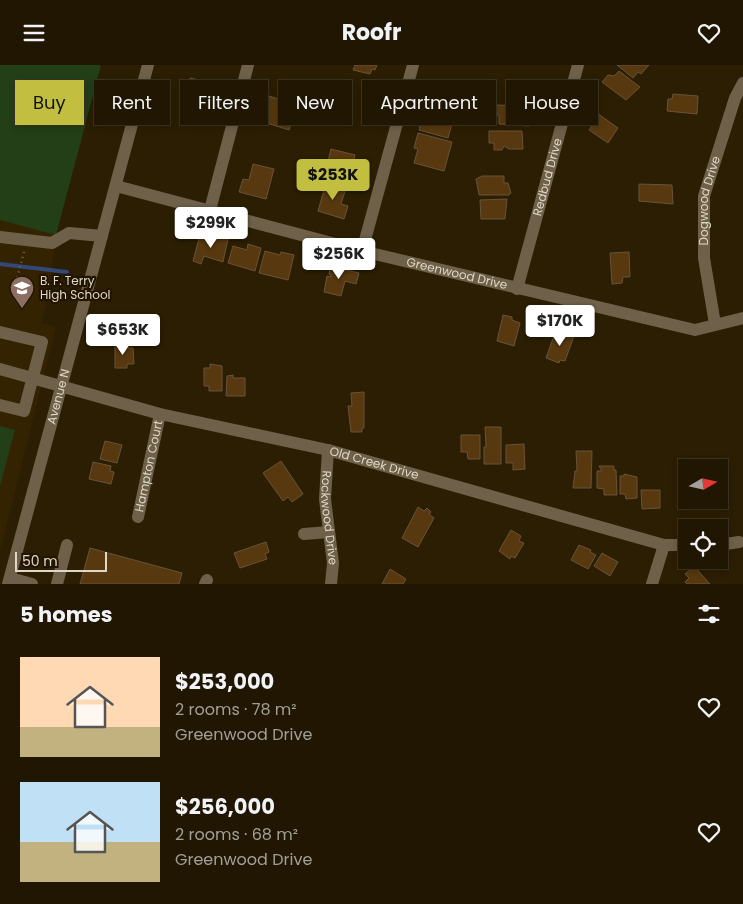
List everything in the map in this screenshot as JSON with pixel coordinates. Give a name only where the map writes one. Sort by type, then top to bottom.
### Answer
[{"type":"street","name":"Avenue N","points":[[9,581],[148,65]]},
{"type":"street","points":[[210,210],[248,65]]},
{"type":"street","points":[[362,251],[413,65]]},
{"type":"street","name":"Redbud Drive","points":[[517,289],[578,65]]},
{"type":"street","name":"Dogwood Drive","points":[[716,323],[704,258],[704,195],[735,98],[743,83]]},
{"type":"street","name":"Greenwood Drive","points":[[116,186],[362,251],[694,330],[743,317]]},
{"type":"street","points":[[0,237],[52,243],[69,233],[102,236]]},
{"type":"street","points":[[0,332],[42,343],[24,411],[0,405]]},
{"type":"street","name":"Old Creek Drive","points":[[0,369],[160,414],[328,450],[664,545],[678,545]]},
{"type":"street","name":"Hampton Court","points":[[138,517],[160,414]]},
{"type":"street","name":"Rockwood Drive","points":[[328,450],[325,499],[333,563],[331,584]]},
{"type":"street","points":[[304,534],[329,531]]},
{"type":"street","points":[[728,544],[739,542]]},
{"type":"street","points":[[57,584],[67,545]]},
{"type":"street","points":[[652,584],[664,545]]},
{"type":"street","points":[[9,581],[32,584]]},
{"type":"path","points":[[16,282],[24,249]]},
{"type":"shaded area","name":"B. F. Terry High School","points":[[0,65],[101,65],[97,80],[94,80],[94,91],[56,235],[48,295],[41,323],[56,327],[0,551]]},
{"type":"green space","points":[[0,65],[101,65],[97,80],[94,80],[94,91],[56,235],[0,220]]},
{"type":"green space","points":[[0,426],[15,430],[0,486]]},
{"type":"building","points":[[355,65],[377,65],[370,74],[353,70]]},
{"type":"building","points":[[617,65],[649,65],[641,74],[638,72],[633,78]]},
{"type":"building","points":[[619,71],[640,87],[626,100],[602,82],[608,75],[614,76]]},
{"type":"building","points":[[673,94],[698,96],[697,114],[667,111],[668,99],[672,99]]},
{"type":"building","points":[[269,96],[278,99],[278,125],[291,125],[289,130],[268,123]]},
{"type":"building","points":[[496,105],[506,105],[506,124],[499,124],[499,115],[496,115]]},
{"type":"building","points":[[598,114],[618,128],[608,143],[589,130],[592,125],[598,125]]},
{"type":"building","points":[[420,125],[452,125],[448,138],[419,130]]},
{"type":"building","points":[[489,131],[522,131],[523,149],[509,149],[504,146],[502,150],[494,150],[494,143],[489,143]]},
{"type":"building","points":[[418,133],[452,142],[444,171],[414,163],[418,149],[414,148]]},
{"type":"building","points":[[331,149],[355,155],[352,167],[359,169],[355,183],[330,176],[334,163],[328,161]]},
{"type":"building","points":[[253,164],[274,169],[266,199],[239,192],[243,179],[249,180]]},
{"type":"building","points":[[482,176],[504,176],[504,183],[508,183],[511,193],[509,195],[479,195],[476,179]]},
{"type":"building","points":[[326,183],[346,188],[341,204],[348,206],[344,219],[318,211]]},
{"type":"building","points":[[639,184],[672,185],[673,204],[639,201]]},
{"type":"building","points":[[507,199],[505,219],[481,219],[480,200]]},
{"type":"building","points":[[200,235],[215,240],[216,236],[228,239],[223,262],[204,256],[201,264],[193,261]]},
{"type":"building","points":[[248,244],[261,248],[255,271],[228,263],[233,246],[247,250]]},
{"type":"building","points":[[265,251],[280,255],[281,252],[294,255],[288,280],[259,273]]},
{"type":"building","points":[[629,252],[630,277],[623,277],[622,283],[612,284],[610,253]]},
{"type":"building","points":[[330,266],[359,273],[356,284],[345,281],[341,296],[324,292],[327,276],[331,277],[329,274]]},
{"type":"building","points":[[503,315],[512,317],[512,320],[520,323],[514,346],[497,341]]},
{"type":"building","points":[[559,329],[574,336],[565,361],[560,360],[559,363],[546,358],[555,333],[558,334]]},
{"type":"building","points":[[128,343],[128,348],[133,348],[134,364],[127,364],[127,368],[115,368],[115,344]]},
{"type":"building","points":[[210,364],[222,366],[222,391],[209,391],[209,386],[204,386],[204,368],[210,368]]},
{"type":"building","points":[[233,375],[233,378],[245,378],[245,396],[226,396],[227,376]]},
{"type":"building","points":[[364,392],[364,428],[362,428],[362,432],[351,432],[348,406],[352,406],[351,393]]},
{"type":"building","points":[[485,427],[501,427],[501,464],[484,464],[484,447],[486,447]]},
{"type":"building","points":[[461,435],[480,435],[480,459],[468,459],[467,452],[461,452]]},
{"type":"building","points":[[105,441],[122,445],[117,463],[100,459]]},
{"type":"building","points":[[524,444],[525,469],[513,470],[513,463],[506,463],[506,445]]},
{"type":"building","points":[[576,451],[592,451],[591,488],[573,488],[575,471],[577,471]]},
{"type":"building","points":[[281,461],[303,494],[292,502],[288,497],[283,501],[263,473]]},
{"type":"building","points":[[93,462],[111,466],[110,471],[114,472],[111,484],[89,479]]},
{"type":"building","points":[[599,466],[614,466],[614,470],[616,470],[617,495],[604,495],[604,489],[597,488],[597,471],[602,471]]},
{"type":"building","points":[[624,474],[637,477],[637,498],[626,499],[625,494],[620,494],[620,476],[624,476]]},
{"type":"building","points":[[641,490],[660,490],[660,508],[642,509]]},
{"type":"building","points":[[418,507],[424,511],[427,508],[431,512],[429,514],[434,518],[418,547],[402,538]]},
{"type":"building","points":[[511,530],[521,536],[519,541],[524,543],[515,558],[511,556],[510,559],[499,551]]},
{"type":"building","points":[[266,542],[269,552],[265,554],[267,559],[240,568],[234,553]]},
{"type":"building","points":[[579,545],[591,550],[590,552],[596,555],[588,569],[571,560]]},
{"type":"building","points":[[90,548],[182,573],[179,584],[80,584]]},
{"type":"building","points":[[602,553],[618,562],[610,576],[594,566]]},
{"type":"building","points":[[390,569],[406,579],[403,584],[382,584]]},
{"type":"building","points":[[691,569],[697,569],[710,584],[687,584],[685,582],[689,578],[685,574]]},
{"type":"waterway","points":[[0,264],[67,272]]},
{"type":"place","name":"B. F. Terry High School","points":[[22,309]]}]
